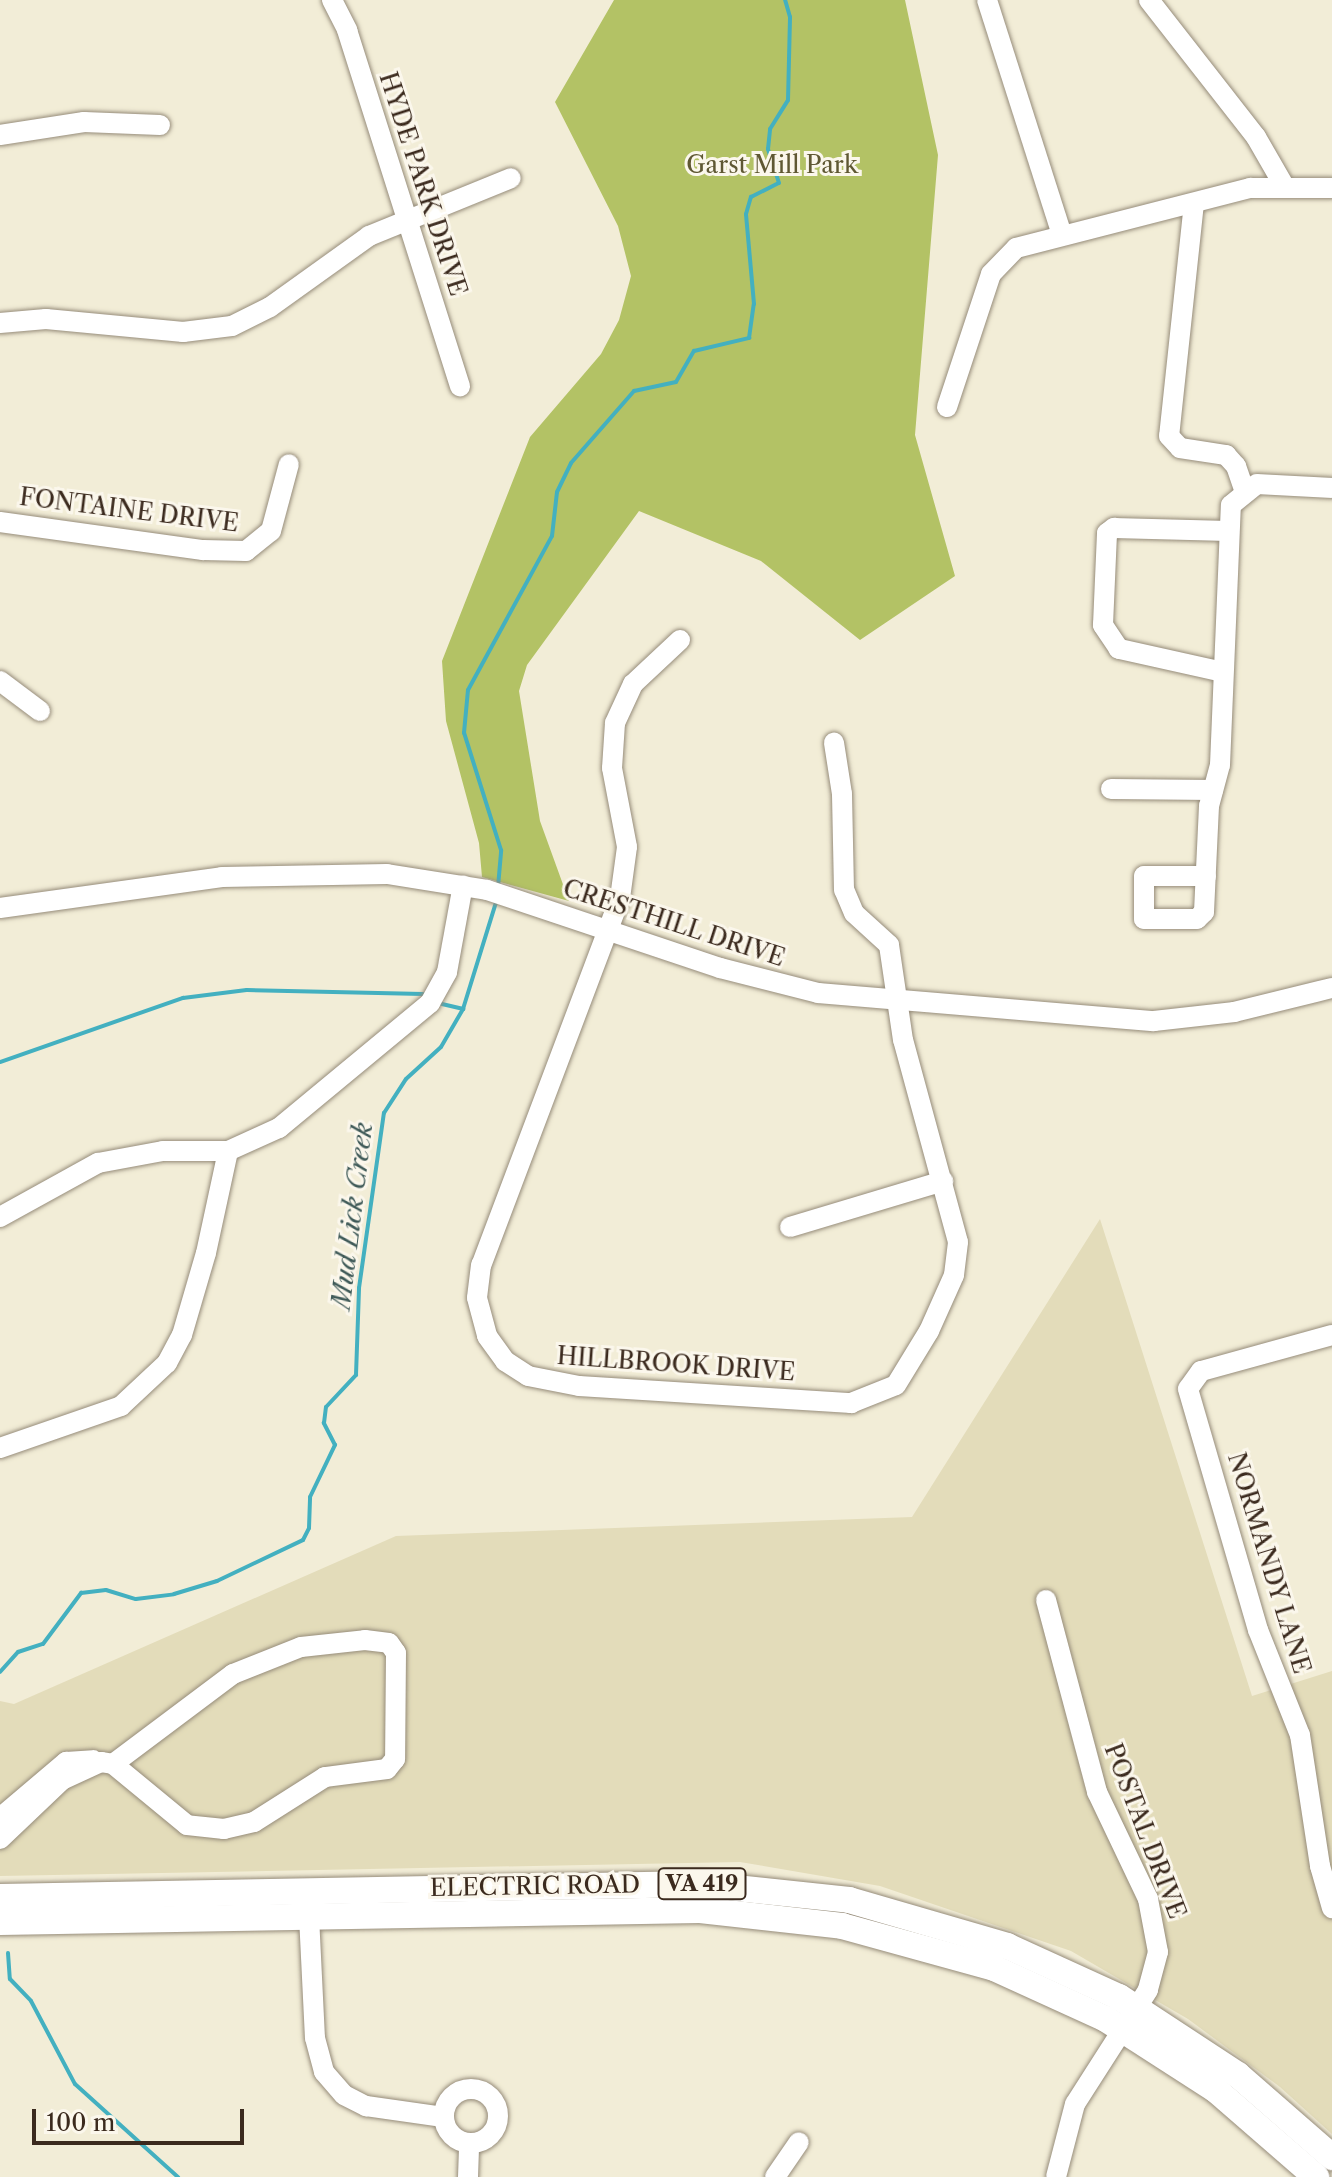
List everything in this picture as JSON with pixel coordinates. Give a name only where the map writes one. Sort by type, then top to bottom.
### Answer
[{"type":"main road","name":"ELECTRIC ROAD","points":[[0,1897],[577,1884],[765,1888],[849,1900],[958,1928],[1056,1966],[1131,2018],[1316,2177]]},
{"type":"main road","name":"ELECTRIC ROAD","points":[[0,1922],[700,1910],[807,1920],[954,1954],[1066,1999],[1131,2018],[1238,2075],[1332,2157]]},
{"type":"street","points":[[987,0],[1062,235]]},
{"type":"street","points":[[1149,0],[1256,137],[1283,184]]},
{"type":"street","name":"HYDE PARK DRIVE","points":[[340,2],[460,386]]},
{"type":"street","points":[[0,135],[84,122],[160,125]]},
{"type":"street","points":[[0,323],[46,319],[183,332],[232,326],[270,307],[369,236],[511,178]]},
{"type":"street","points":[[947,407],[997,264],[1016,248],[1283,184],[1332,188]]},
{"type":"street","points":[[1194,203],[1169,436],[1180,448],[1226,455],[1236,466],[1244,489]]},
{"type":"street","name":"FONTAINE DRIVE","points":[[0,522],[203,550],[246,551],[271,531],[289,464]]},
{"type":"street","points":[[1206,876],[1213,790],[1220,765],[1231,505],[1244,489],[1257,484],[1332,488]]},
{"type":"street","points":[[1223,672],[1119,649],[1103,625],[1107,533],[1114,528],[1228,531]]},
{"type":"street","name":"HILLBROOK DRIVE","points":[[680,640],[633,684],[615,723],[612,768],[627,847],[610,932],[481,1265],[477,1298],[487,1336],[519,1371],[579,1386],[851,1403],[883,1394],[896,1385],[929,1331],[954,1275],[958,1242],[903,1040],[889,945],[854,913],[844,890],[842,794],[834,743]]},
{"type":"street","points":[[0,681],[40,711]]},
{"type":"street","points":[[1111,789],[1213,790]]},
{"type":"street","name":"CRESTHILL DRIVE","points":[[0,908],[275,874],[387,874],[497,893],[781,985],[898,999],[1154,1021],[1234,1012],[1332,988]]},
{"type":"street","points":[[0,1217],[98,1163],[163,1151],[228,1151],[279,1128],[430,1003],[447,972],[463,885]]},
{"type":"street","points":[[0,1448],[121,1406],[167,1363],[182,1335],[206,1253],[228,1151]]},
{"type":"street","points":[[790,1227],[943,1181]]},
{"type":"street","name":"NORMANDY LANE","points":[[1332,1335],[1201,1371],[1188,1389],[1258,1630],[1300,1735],[1320,1866],[1332,1908]]},
{"type":"street","name":"POSTAL DRIVE","points":[[1046,1600],[1097,1792],[1154,1921],[1154,1972],[1131,2018],[1075,2104],[1056,2177]]},
{"type":"street","points":[[0,1818],[66,1762],[83,1757],[113,1764],[187,1825],[224,1829],[254,1822],[325,1777],[382,1771],[393,1765],[396,1653],[389,1643],[365,1640],[301,1647],[265,1658],[194,1700],[113,1764],[101,1762],[62,1780],[0,1839]]},
{"type":"street","points":[[309,1916],[315,2038],[324,2072],[344,2095],[366,2106],[443,2117]]},
{"type":"street","points":[[478,2089],[490,2096],[498,2112],[494,2131],[469,2143],[452,2136],[443,2117],[458,2091],[478,2089]]},
{"type":"street","points":[[775,2177],[799,2142]]},
{"type":"street","points":[[468,2177],[469,2143]]},
{"type":"shaded area","points":[[1100,1219],[1252,1696],[1332,1671],[1332,2134],[1280,2087],[1188,2019],[1071,1951],[880,1886],[740,1862],[0,1876],[0,1701],[14,1704],[396,1536],[912,1517]]},
{"type":"green space","name":"Garst Mill Park","points":[[614,0],[905,0],[938,155],[915,435],[955,576],[860,640],[761,561],[639,511],[527,665],[519,691],[540,821],[569,901],[482,877],[479,843],[446,721],[442,661],[530,437],[601,354],[619,320],[631,276],[618,226],[555,102]]},
{"type":"waterway","name":"Mud Lick Creek","points":[[498,887],[501,850],[464,733],[468,690],[552,536],[557,492],[571,463],[634,391],[676,382],[694,351],[749,338],[754,304],[746,214],[751,197],[779,183],[768,149],[770,129],[788,100],[790,17],[785,0]]},
{"type":"waterway","name":"Mud Lick Creek","points":[[0,1672],[18,1652],[43,1644],[81,1593],[106,1590],[136,1599],[174,1594],[217,1581],[303,1540],[309,1528],[310,1497],[335,1445],[324,1423],[326,1407],[356,1375],[359,1288],[384,1113],[406,1079],[441,1047],[463,1009],[497,899]]},
{"type":"waterway","points":[[0,1062],[183,998],[247,990],[423,994]]},
{"type":"waterway","points":[[442,1004],[463,1009]]},
{"type":"waterway","name":"Mud Lick Creek","points":[[8,1953],[10,1979],[31,2001],[75,2084],[178,2177]]}]
